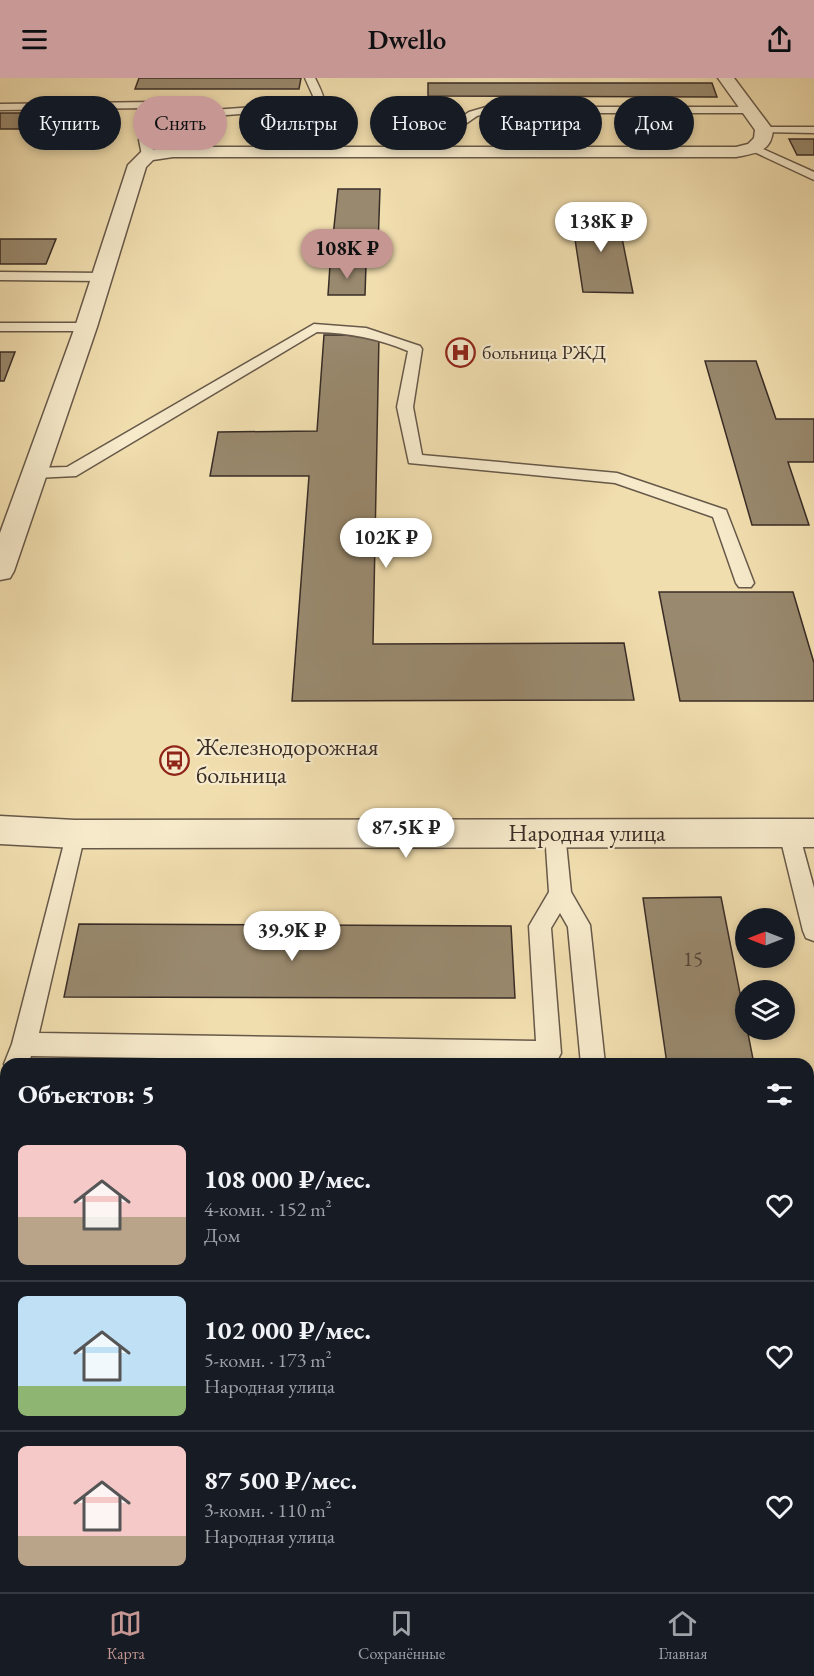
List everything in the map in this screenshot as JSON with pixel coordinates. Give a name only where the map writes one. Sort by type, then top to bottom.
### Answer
[{"type":"street","points":[[0,570],[86,327],[137,165],[148,155],[173,152],[736,152],[754,148],[763,140],[764,130],[726,78]]},
{"type":"street","name":"Народная улица","points":[[0,830],[75,834],[802,833]]},
{"type":"lane","points":[[310,78],[319,96]]},
{"type":"lane","points":[[0,107],[133,105]]},
{"type":"lane","points":[[418,152],[473,114],[486,110],[750,110]]},
{"type":"lane","points":[[764,130],[814,130]]},
{"type":"lane","points":[[754,148],[814,177]]},
{"type":"lane","points":[[147,150],[148,155]]},
{"type":"lane","points":[[0,276],[102,277]]},
{"type":"lane","points":[[0,327],[86,327]]},
{"type":"lane","points":[[34,473],[70,472],[314,328],[354,328],[385,335],[415,349],[405,407],[415,459],[617,478],[720,514],[746,583]]},
{"type":"lane","points":[[555,833],[560,894],[579,925],[592,1058]]},
{"type":"lane","points":[[802,833],[814,931]]},
{"type":"lane","points":[[75,834],[20,1054],[549,1053],[540,926],[560,894]]},
{"type":"building","points":[[139,78],[301,78],[299,89],[135,89]]},
{"type":"building","points":[[428,83],[712,83],[717,97],[694,96],[428,96]]},
{"type":"building","points":[[0,113],[18,113],[18,129],[0,129]]},
{"type":"building","points":[[789,139],[814,139],[814,155],[797,155]]},
{"type":"building","points":[[338,189],[380,189],[378,246],[332,246]]},
{"type":"building","points":[[571,213],[617,213],[633,293],[583,292]]},
{"type":"building","points":[[0,239],[56,239],[46,264],[0,264]]},
{"type":"building","points":[[330,265],[366,265],[365,295],[328,295]]},
{"type":"building","points":[[324,335],[379,335],[373,644],[624,643],[634,700],[292,701],[309,476],[210,476],[218,432],[317,431]]},
{"type":"building","points":[[0,352],[15,352],[4,381],[0,381]]},
{"type":"building","points":[[705,361],[756,361],[776,419],[814,419],[814,462],[788,462],[809,525],[752,525]]},
{"type":"building","points":[[659,592],[793,592],[814,663],[814,701],[680,701]]},
{"type":"building","points":[[721,897],[737,980],[735,980],[735,1040],[749,1040],[753,1058],[666,1058],[643,898]]},
{"type":"building","points":[[79,924],[511,926],[515,998],[64,997]]},
{"type":"place","name":"больница РЖД","points":[[461,352]]},
{"type":"place","name":"Железнодорожная больница","points":[[175,761]]}]
